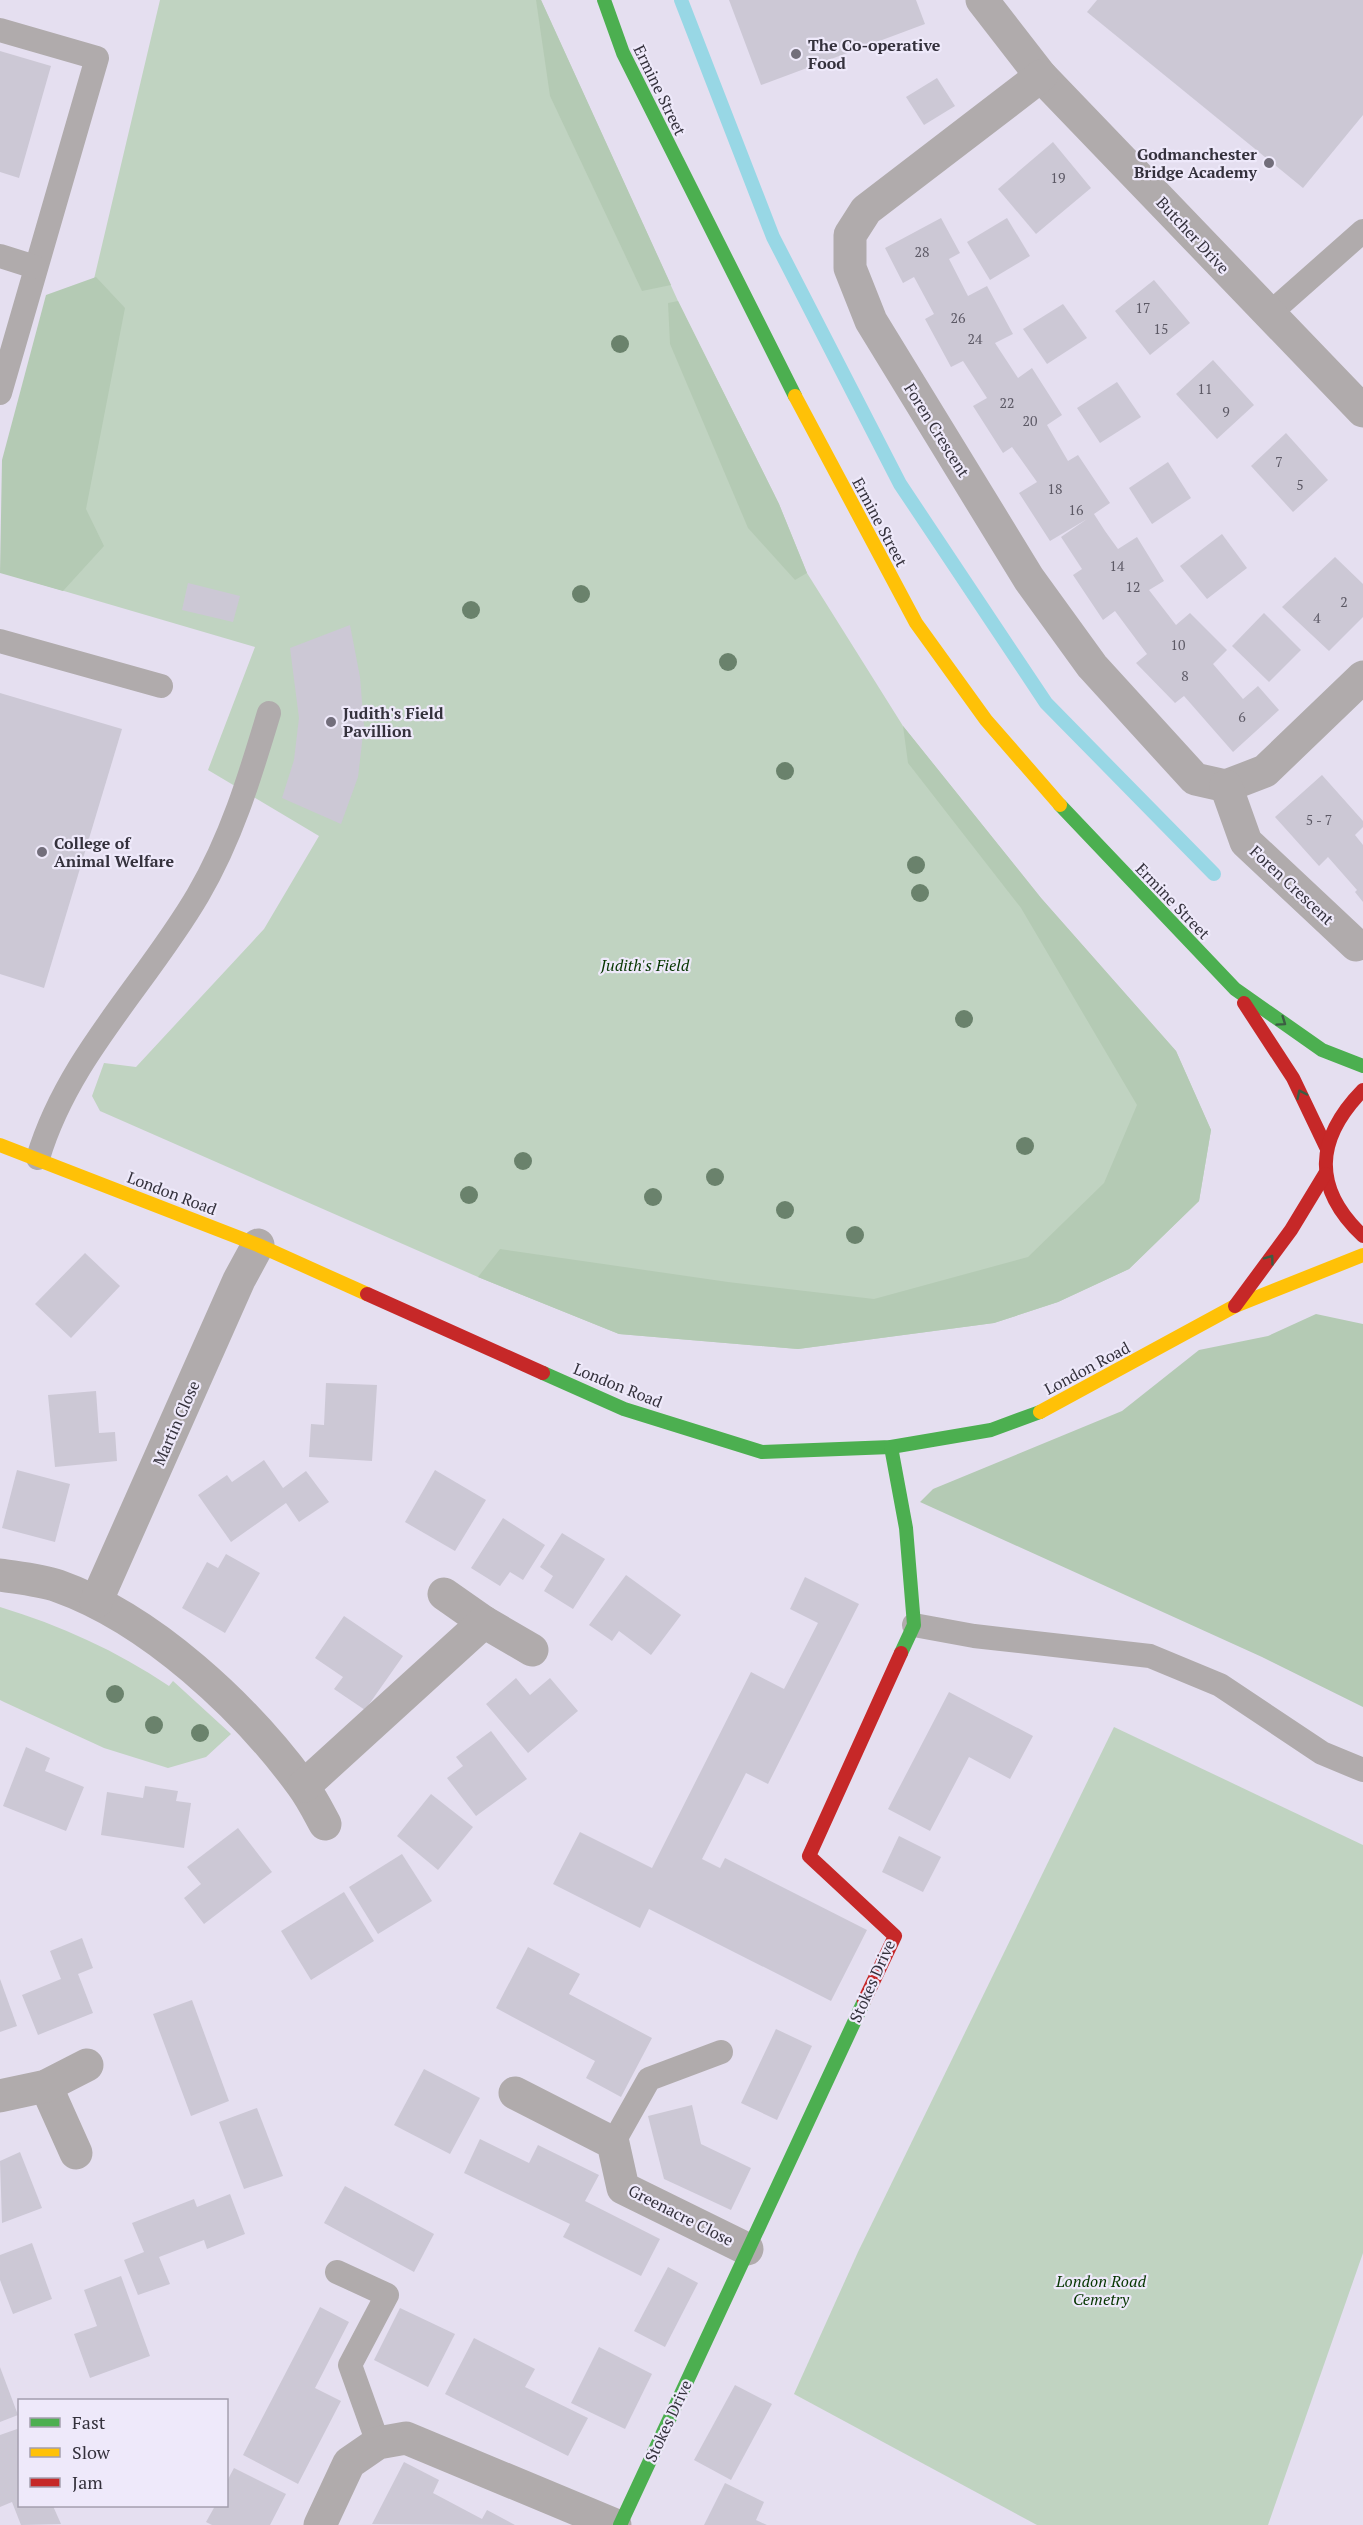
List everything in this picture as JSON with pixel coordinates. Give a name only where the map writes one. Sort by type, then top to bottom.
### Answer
[{"type":"street","name":"Ermine Street","points":[[604,0],[623,53],[736,281],[834,473],[916,623],[986,720],[1089,838],[1234,989],[1293,1078],[1326,1147]]},
{"type":"street","name":"Butcher Drive","points":[[982,0],[1041,76],[1268,315],[1363,411]]},
{"type":"street","name":"Foren Crescent","points":[[1041,76],[866,210],[850,235],[850,268],[871,321],[924,409],[1029,579],[1085,656],[1195,779],[1226,786],[1246,842],[1356,945]]},
{"type":"street","points":[[1226,786],[1265,771],[1363,676]]},
{"type":"street","name":"Ermine Street","points":[[1234,989],[1322,1050],[1363,1066]]},
{"type":"street","points":[[1363,1090],[1348,1103],[1334,1124],[1326,1147],[1325,1174],[1332,1198],[1344,1218],[1363,1236]]},
{"type":"street","name":"London Road","points":[[0,1145],[258,1245],[634,1412],[762,1452],[891,1446],[991,1430],[1049,1408],[1235,1306],[1363,1255]]},
{"type":"street","name":"London Road","points":[[1235,1306],[1291,1230],[1325,1174]]},
{"type":"street","name":"Martin Close","points":[[96,1602],[239,1280],[258,1245]]},
{"type":"street","name":"Stokes Drive","points":[[620,2525],[895,1936],[809,1856],[914,1625],[906,1528],[891,1446]]},
{"type":"street","points":[[0,1575],[56,1586],[96,1602],[150,1635],[235,1704],[304,1786],[325,1824]]},
{"type":"street","points":[[444,1594],[484,1622],[532,1650]]},
{"type":"street","points":[[304,1786],[484,1622]]},
{"type":"street","points":[[0,2096],[46,2086],[87,2066]]},
{"type":"street","points":[[46,2086],[76,2153]]},
{"type":"street","points":[[515,2093],[613,2143]]},
{"type":"street","name":"Greenacre Close","points":[[613,2143],[623,2188],[747,2249]]},
{"type":"street","points":[[320,2525],[349,2463],[378,2443],[406,2438],[615,2525]]},
{"type":"lane","points":[[0,30],[97,58],[35,267],[6,351],[0,393]]},
{"type":"lane","points":[[1268,315],[1363,231]]},
{"type":"lane","points":[[0,256],[35,267]]},
{"type":"lane","points":[[0,641],[160,686]]},
{"type":"lane","points":[[38,1158],[58,1103],[89,1050],[198,896],[236,820],[269,712]]},
{"type":"lane","points":[[914,1625],[974,1636],[1150,1656],[1220,1685],[1322,1753],[1363,1770]]},
{"type":"lane","points":[[613,2143],[648,2079],[721,2052]]},
{"type":"lane","points":[[337,2272],[387,2295],[350,2365],[378,2443]]},
{"type":"green space","name":"Judith's Field","points":[[160,0],[541,0],[678,301],[779,504],[807,573],[903,726],[1041,898],[1176,1051],[1211,1130],[1199,1201],[1129,1269],[1058,1302],[994,1323],[798,1349],[619,1334],[478,1277],[100,1111],[92,1096],[104,1063],[136,1067],[264,929],[319,836],[208,770],[255,647],[23,579]]},
{"type":"green space","points":[[536,0],[541,0],[671,285],[642,291],[550,96]]},
{"type":"green space","points":[[96,277],[125,308],[86,509],[104,546],[63,591],[0,573],[2,460],[46,295]]},
{"type":"green space","points":[[678,301],[779,504],[807,573],[795,580],[748,528],[670,344],[668,303]]},
{"type":"green space","points":[[903,726],[1041,898],[1176,1051],[1211,1130],[1199,1201],[1129,1269],[1058,1302],[994,1323],[798,1349],[619,1334],[478,1277],[500,1249],[728,1282],[874,1299],[1028,1257],[1104,1183],[1137,1105],[1021,908],[908,763]]},
{"type":"green space","points":[[1316,1314],[1363,1324],[1363,1707],[1262,1657],[920,1502],[933,1489],[1122,1411],[1199,1350],[1268,1336]]},
{"type":"green space","points":[[0,1607],[88,1640],[129,1661],[169,1686],[173,1681],[231,1734],[206,1757],[168,1768],[104,1748],[0,1700]]},
{"type":"green space","name":"London Road Cemetry","points":[[1114,1727],[1363,1845],[1363,2253],[1268,2525],[1037,2525],[794,2394],[858,2252]]},
{"type":"building","name":"The Co-operative Food","points":[[729,0],[916,0],[925,24],[761,85]]},
{"type":"building","name":"Godmanchester Bridge Academy","points":[[1097,0],[1363,0],[1363,115],[1303,188],[1087,12]]},
{"type":"building","points":[[0,51],[51,66],[19,178],[0,172]]},
{"type":"building","points":[[937,78],[955,106],[924,125],[906,97]]},
{"type":"building","points":[[1053,142],[1091,188],[1036,234],[998,189]]},
{"type":"building","points":[[941,218],[960,253],[949,259],[968,296],[987,286],[1013,334],[995,343],[1018,378],[1032,368],[1062,415],[1047,425],[1068,461],[1078,455],[1110,503],[1094,514],[1105,531],[1118,549],[1137,537],[1164,581],[1149,590],[1176,625],[1190,613],[1227,650],[1213,664],[1243,699],[1258,686],[1279,710],[1233,752],[1184,696],[1175,703],[1136,663],[1147,654],[1115,611],[1103,620],[1073,575],[1082,569],[1061,537],[1087,519],[1050,541],[1019,493],[1037,482],[1012,447],[1003,453],[973,406],[987,398],[963,361],[951,367],[925,319],[934,314],[914,277],[903,283],[885,248]]},
{"type":"building","points":[[1007,218],[1030,256],[990,280],[967,242]]},
{"type":"building","points":[[1154,280],[1190,323],[1150,355],[1115,311]]},
{"type":"building","points":[[1063,304],[1087,338],[1047,364],[1023,329]]},
{"type":"building","points":[[1213,360],[1254,405],[1217,439],[1176,394]]},
{"type":"building","points":[[1117,382],[1141,417],[1100,443],[1077,408]]},
{"type":"building","points":[[1286,433],[1328,480],[1293,512],[1251,466]]},
{"type":"building","points":[[1168,462],[1191,498],[1152,524],[1129,488]]},
{"type":"building","points":[[1222,534],[1247,568],[1207,599],[1180,566]]},
{"type":"building","points":[[1335,557],[1363,584],[1363,617],[1329,651],[1282,607]]},
{"type":"building","points":[[188,583],[240,596],[233,622],[182,610]]},
{"type":"building","points":[[1264,613],[1301,650],[1269,682],[1232,646]]},
{"type":"building","name":"Judith's Field Pavillion","points":[[350,625],[360,677],[364,726],[358,777],[341,824],[282,798],[294,760],[299,718],[290,648]]},
{"type":"building","name":"College of Animal Welfare","points":[[0,693],[122,729],[44,988],[0,974]]},
{"type":"building","points":[[1322,775],[1363,821],[1363,827],[1355,835],[1363,845],[1363,902],[1355,892],[1357,890],[1328,857],[1319,866],[1275,817]]},
{"type":"building","points":[[85,1253],[120,1286],[71,1338],[35,1304]]},
{"type":"building","points":[[326,1383],[377,1385],[372,1461],[309,1457],[311,1424],[324,1425]]},
{"type":"building","points":[[96,1391],[99,1433],[115,1432],[117,1461],[55,1467],[48,1395]]},
{"type":"building","points":[[264,1460],[283,1488],[306,1471],[329,1502],[299,1522],[286,1503],[231,1542],[198,1495],[227,1475],[232,1482]]},
{"type":"building","points":[[17,1470],[70,1484],[55,1542],[2,1528]]},
{"type":"building","points":[[435,1470],[486,1500],[455,1551],[405,1522]]},
{"type":"building","points":[[503,1518],[545,1545],[523,1580],[510,1572],[500,1586],[471,1568]]},
{"type":"building","points":[[562,1533],[605,1559],[573,1609],[544,1591],[553,1576],[540,1567]]},
{"type":"building","points":[[226,1554],[260,1573],[225,1633],[182,1608],[207,1562],[218,1568]]},
{"type":"building","points":[[626,1575],[681,1615],[651,1655],[619,1631],[612,1641],[589,1625]]},
{"type":"building","points":[[805,1577],[859,1604],[768,1784],[746,1773],[702,1859],[720,1868],[725,1858],[867,1930],[831,2001],[649,1909],[640,1928],[553,1884],[580,1832],[652,1868],[751,1672],[784,1689],[818,1623],[790,1609]]},
{"type":"building","points":[[344,1616],[403,1656],[365,1710],[334,1689],[343,1677],[315,1658]]},
{"type":"building","points":[[516,1678],[530,1695],[550,1678],[578,1711],[528,1753],[486,1704]]},
{"type":"building","points":[[949,1692],[1033,1736],[1010,1779],[969,1757],[930,1831],[888,1809]]},
{"type":"building","points":[[491,1731],[527,1779],[476,1816],[447,1778],[463,1766],[456,1757]]},
{"type":"building","points":[[26,1747],[50,1758],[45,1771],[84,1787],[66,1831],[3,1806]]},
{"type":"building","points":[[145,1786],[178,1791],[176,1801],[191,1803],[184,1848],[101,1835],[107,1792],[143,1798]]},
{"type":"building","points":[[431,1794],[473,1827],[438,1870],[397,1836]]},
{"type":"building","points":[[238,1828],[272,1872],[204,1924],[184,1898],[201,1884],[187,1867]]},
{"type":"building","points":[[899,1836],[941,1857],[923,1892],[882,1872]]},
{"type":"building","points":[[402,1854],[432,1901],[378,1934],[349,1887]]},
{"type":"building","points":[[344,1892],[374,1941],[311,1980],[281,1931]]},
{"type":"building","points":[[82,1938],[93,1968],[78,1974],[93,2013],[38,2035],[22,1995],[61,1979],[50,1951]]},
{"type":"building","points":[[528,1947],[580,1974],[569,1994],[652,2038],[621,2097],[586,2078],[595,2061],[496,2008]]},
{"type":"building","points":[[0,1979],[17,2026],[0,2032]]},
{"type":"building","points":[[192,2000],[229,2101],[191,2116],[153,2014]]},
{"type":"building","points":[[776,2029],[812,2046],[777,2120],[741,2103]]},
{"type":"building","points":[[424,2069],[480,2098],[450,2154],[394,2125]]},
{"type":"building","points":[[692,2105],[701,2144],[751,2168],[731,2210],[664,2179],[648,2116]]},
{"type":"building","points":[[257,2108],[283,2176],[244,2189],[219,2122]]},
{"type":"building","points":[[480,2139],[529,2163],[538,2145],[599,2175],[585,2201],[660,2239],[641,2276],[563,2237],[570,2224],[464,2173]]},
{"type":"building","points":[[20,2152],[42,2208],[2,2223],[0,2161]]},
{"type":"building","points":[[345,2186],[434,2234],[414,2272],[324,2223]]},
{"type":"building","points":[[230,2194],[245,2234],[207,2249],[204,2240],[159,2257],[170,2284],[138,2295],[124,2260],[144,2252],[132,2223],[194,2199],[197,2207]]},
{"type":"building","points":[[32,2243],[52,2299],[13,2314],[0,2280],[0,2255]]},
{"type":"building","points":[[668,2267],[698,2283],[665,2347],[634,2331]]},
{"type":"building","points":[[121,2276],[150,2356],[90,2378],[74,2334],[97,2326],[84,2290]]},
{"type":"building","points":[[320,2307],[349,2322],[315,2388],[341,2401],[298,2484],[243,2455]]},
{"type":"building","points":[[400,2308],[455,2334],[428,2387],[374,2360]]},
{"type":"building","points":[[474,2338],[535,2369],[525,2387],[588,2418],[568,2456],[445,2394]]},
{"type":"building","points":[[599,2347],[652,2374],[625,2429],[571,2403]]},
{"type":"building","points":[[0,2367],[18,2415],[0,2422]]},
{"type":"building","points":[[735,2385],[772,2404],[731,2480],[694,2460]]},
{"type":"building","points":[[18,2429],[18,2507],[53,2507],[61,2524],[21,2525],[12,2502],[0,2507],[0,2435]]},
{"type":"building","points":[[404,2462],[439,2480],[433,2493],[482,2519],[487,2510],[515,2525],[372,2524]]},
{"type":"building","points":[[234,2468],[286,2494],[270,2525],[212,2525],[206,2522],[214,2507],[228,2507],[228,2479]]},
{"type":"building","points":[[725,2483],[764,2502],[756,2520],[767,2525],[704,2525]]},
{"type":"waterway","points":[[681,0],[773,237],[900,484],[1046,703],[1214,874]]},
{"type":"traffic: fast","points":[[604,0],[623,53],[795,396]]},
{"type":"traffic: fast","points":[[1060,805],[1235,989],[1322,1050],[1363,1066]]},
{"type":"traffic: fast","points":[[543,1373],[624,1409],[762,1452],[891,1447],[991,1430],[1040,1412]]},
{"type":"traffic: fast","points":[[891,1447],[906,1528],[914,1625],[901,1653]]},
{"type":"traffic: fast","points":[[620,2525],[864,2001]]},
{"type":"traffic: slow","points":[[795,396],[916,623],[986,720],[1060,805]]},
{"type":"traffic: slow","points":[[0,1145],[258,1245],[367,1294]]},
{"type":"traffic: slow","points":[[1040,1412],[1235,1306],[1363,1255]]},
{"type":"traffic: jam","points":[[1244,1003],[1293,1078],[1326,1147]]},
{"type":"traffic: jam","points":[[1363,1090],[1347,1108],[1336,1127],[1328,1145],[1326,1163],[1328,1182],[1335,1200],[1346,1218],[1363,1236]]},
{"type":"traffic: jam","points":[[1235,1306],[1291,1230],[1325,1174]]},
{"type":"traffic: jam","points":[[367,1294],[543,1373]]},
{"type":"traffic: jam","points":[[864,2001],[895,1936],[809,1856],[901,1653]]},
{"type":"place","name":"The Co-operative Food","points":[[796,54]]},
{"type":"place","name":"Godmanchester Bridge Academy","points":[[1269,163]]},
{"type":"place","name":"Judith's Field Pavillion","points":[[331,722]]},
{"type":"place","name":"College of Animal Welfare","points":[[42,852]]}]
